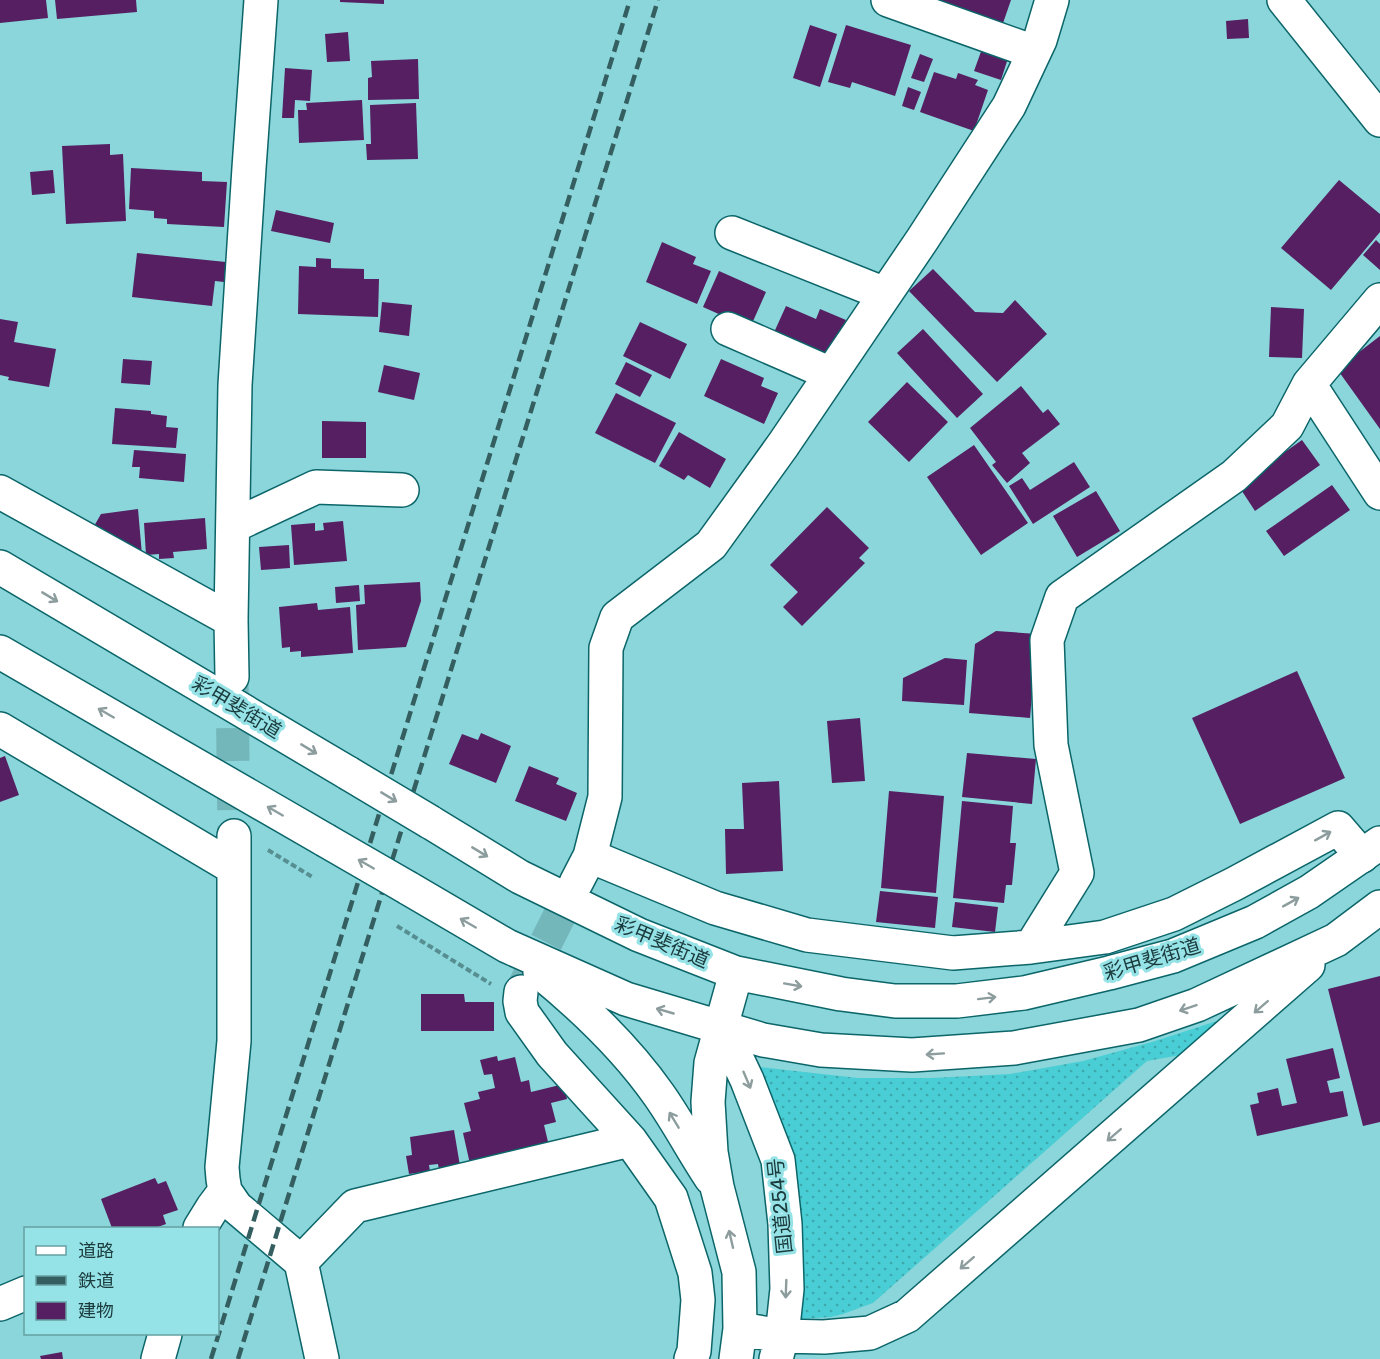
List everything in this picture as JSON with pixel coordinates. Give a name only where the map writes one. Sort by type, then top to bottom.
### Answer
[{"type":"main road","points":[[232,677],[236,373],[261,0]]},
{"type":"main road","points":[[888,0],[1034,52]]},
{"type":"main road","points":[[1052,0],[1034,52],[1009,106],[783,445],[711,545],[617,617],[606,648],[605,797],[583,870],[807,935],[953,953],[1031,947],[1105,937],[1174,914],[1338,828],[1371,850]]},
{"type":"main road","points":[[1284,0],[1380,120]]},
{"type":"main road","points":[[732,233],[885,294]]},
{"type":"main road","points":[[1031,947],[1077,873],[1051,745],[1047,640],[1062,597],[1234,476],[1287,426],[1309,384],[1380,300]]},
{"type":"main road","points":[[728,329],[831,374]]},
{"type":"main road","points":[[1309,384],[1380,493]]},
{"type":"main road","points":[[233,526],[316,487],[402,490]]},
{"type":"main road","points":[[0,492],[231,620]]},
{"type":"main road","name":"彩甲斐街道","points":[[0,567],[520,877],[639,935],[736,973],[831,992],[895,1001],[957,1001],[1024,993],[1173,956],[1255,922],[1309,892],[1371,850]]},
{"type":"main road","points":[[0,652],[507,946],[626,999],[763,1040],[821,1050],[912,1055],[1014,1048],[1139,1025],[1197,1005],[1336,940]]},
{"type":"main road","points":[[4,735],[234,868]]},
{"type":"main road","points":[[234,836],[234,1041],[222,1167],[225,1191],[236,1207],[301,1262],[322,1359]]},
{"type":"main road","points":[[1234,884],[1255,922]]},
{"type":"main road","points":[[736,973],[711,1063],[708,1102],[711,1152],[717,1187],[739,1272],[738,1344],[779,1348],[824,1337],[870,1333],[907,1316],[1336,940],[1380,907]]},
{"type":"main road","points":[[507,946],[560,988],[625,1052],[659,1095],[717,1187]]},
{"type":"main road","points":[[520,997],[522,1012],[552,1054],[630,1140],[671,1198],[695,1273],[698,1300],[692,1359]]},
{"type":"main road","name":"国道254号","points":[[722,1027],[747,1080],[778,1160],[785,1224],[787,1289],[779,1348]]},
{"type":"main road","points":[[301,1262],[355,1206],[630,1140]]},
{"type":"main road","points":[[201,1227],[225,1191]]},
{"type":"main road","points":[[0,1305],[24,1294]]},
{"type":"main road","points":[[158,1359],[165,1335]]},
{"type":"path","points":[[397,926],[520,997]]},
{"type":"shaded area","points":[[1220,1020],[1181,1055],[1147,1061],[873,1303],[831,1317],[798,1319],[790,1160],[760,1067],[858,1078],[932,1078],[1010,1074],[1083,1061]]},
{"type":"building","points":[[0,0],[46,0],[48,18],[0,23]]},
{"type":"building","points":[[55,0],[136,0],[137,12],[57,19]]},
{"type":"building","points":[[340,0],[384,0],[384,4],[340,2]]},
{"type":"building","points":[[938,0],[1011,0],[1002,26],[937,4]]},
{"type":"building","points":[[1248,19],[1249,38],[1227,39],[1226,21]]},
{"type":"building","points":[[810,25],[837,34],[820,87],[793,78]]},
{"type":"building","points":[[846,25],[911,45],[895,96],[852,82],[850,88],[828,82]]},
{"type":"building","points":[[348,32],[350,61],[327,62],[325,34]]},
{"type":"building","points":[[983,46],[1009,55],[1001,80],[974,71]]},
{"type":"building","points":[[920,54],[933,59],[924,82],[911,78]]},
{"type":"building","points":[[418,59],[419,99],[368,100],[368,78],[372,77],[371,61]]},
{"type":"building","points":[[285,68],[312,70],[310,101],[295,100],[294,118],[282,118]]},
{"type":"building","points":[[934,72],[956,79],[958,73],[978,80],[975,85],[988,90],[974,131],[920,112]]},
{"type":"building","points":[[908,87],[921,92],[914,110],[902,106]]},
{"type":"building","points":[[362,100],[364,140],[299,143],[298,110],[307,110],[306,103]]},
{"type":"building","points":[[416,103],[418,159],[367,160],[366,144],[371,144],[370,105]]},
{"type":"building","points":[[110,144],[110,155],[123,154],[126,221],[66,224],[62,146]]},
{"type":"building","points":[[131,168],[202,172],[202,181],[227,182],[224,227],[167,224],[167,219],[154,218],[154,211],[129,209]]},
{"type":"building","points":[[53,170],[55,193],[32,195],[30,172]]},
{"type":"building","points":[[1339,180],[1380,214],[1380,232],[1331,290],[1281,248]]},
{"type":"building","points":[[276,210],[334,223],[330,243],[271,231]]},
{"type":"building","points":[[1376,240],[1380,244],[1380,270],[1363,255]]},
{"type":"building","points":[[662,242],[696,257],[693,264],[711,271],[697,304],[646,282]]},
{"type":"building","points":[[137,253],[226,262],[224,282],[215,281],[212,306],[132,297]]},
{"type":"building","points":[[316,258],[331,259],[331,268],[364,269],[364,279],[379,279],[378,317],[298,314],[299,266],[316,267]]},
{"type":"building","points":[[933,269],[975,312],[1003,313],[1015,300],[1047,334],[997,382],[909,291]]},
{"type":"building","points":[[719,271],[766,292],[750,328],[703,307]]},
{"type":"building","points":[[382,302],[412,305],[409,336],[379,332]]},
{"type":"building","points":[[786,306],[816,319],[820,309],[846,320],[825,365],[771,339]]},
{"type":"building","points":[[1271,307],[1304,309],[1302,358],[1269,357]]},
{"type":"building","points":[[0,319],[18,322],[14,342],[56,349],[49,387],[8,380],[9,377],[0,375]]},
{"type":"building","points":[[640,322],[687,344],[670,379],[623,356]]},
{"type":"building","points":[[923,329],[983,394],[957,418],[897,353]]},
{"type":"building","points":[[1380,336],[1380,429],[1337,369]]},
{"type":"building","points":[[123,359],[152,361],[150,385],[121,383]]},
{"type":"building","points":[[721,359],[764,378],[761,386],[778,393],[764,424],[704,396]]},
{"type":"building","points":[[626,362],[652,375],[640,397],[615,384]]},
{"type":"building","points":[[384,365],[420,373],[414,400],[378,392]]},
{"type":"building","points":[[907,382],[948,422],[909,462],[868,422]]},
{"type":"building","points":[[1021,386],[1043,413],[1048,409],[1060,424],[1022,453],[1030,463],[1007,483],[992,465],[996,462],[970,428]]},
{"type":"building","points":[[616,393],[676,423],[655,463],[595,433]]},
{"type":"building","points":[[115,408],[151,411],[151,414],[167,416],[166,427],[178,428],[176,448],[112,444]]},
{"type":"building","points":[[322,421],[366,422],[366,458],[322,458]]},
{"type":"building","points":[[679,432],[726,459],[710,488],[688,475],[684,480],[659,466]]},
{"type":"building","points":[[1302,440],[1320,465],[1255,511],[1238,485]]},
{"type":"building","points":[[974,445],[1028,523],[981,555],[927,477]]},
{"type":"building","points":[[134,450],[186,454],[184,482],[139,478],[140,467],[132,467]]},
{"type":"building","points":[[1074,462],[1090,487],[1033,524],[1009,486],[1022,478],[1030,490]]},
{"type":"building","points":[[1332,485],[1350,510],[1284,556],[1266,531]]},
{"type":"building","points":[[1096,491],[1120,531],[1077,557],[1053,516]]},
{"type":"building","points":[[827,507],[869,548],[859,558],[865,563],[802,626],[783,607],[798,592],[770,565]]},
{"type":"building","points":[[138,509],[142,555],[93,528],[101,514]]},
{"type":"building","points":[[205,518],[207,549],[173,552],[174,558],[159,559],[159,554],[146,555],[144,523]]},
{"type":"building","points":[[343,521],[347,561],[294,565],[291,525],[315,523],[315,531],[324,530],[323,523]]},
{"type":"building","points":[[289,545],[290,568],[261,570],[259,547]]},
{"type":"building","points":[[420,582],[421,601],[406,647],[358,650],[356,605],[365,604],[364,585]]},
{"type":"building","points":[[359,585],[360,601],[336,603],[335,587]]},
{"type":"building","points":[[317,603],[318,610],[350,607],[353,653],[301,657],[301,651],[290,652],[290,647],[282,648],[279,607]]},
{"type":"building","points":[[996,631],[1037,634],[1030,718],[969,713],[975,644]]},
{"type":"building","points":[[945,658],[967,660],[964,705],[902,701],[903,678]]},
{"type":"building","points":[[1297,671],[1345,778],[1240,824],[1192,718]]},
{"type":"building","points":[[860,718],[865,781],[832,783],[827,721]]},
{"type":"building","points":[[481,733],[511,746],[496,783],[449,764],[462,734],[478,740]]},
{"type":"building","points":[[967,753],[1036,759],[1032,804],[962,797]]},
{"type":"building","points":[[5,756],[19,795],[0,802],[0,758]]},
{"type":"building","points":[[529,766],[559,778],[556,784],[577,793],[566,821],[515,801]]},
{"type":"building","points":[[779,781],[783,871],[726,874],[725,829],[744,829],[742,783]]},
{"type":"building","points":[[889,791],[944,796],[936,893],[881,888]]},
{"type":"building","points":[[962,801],[1013,806],[1010,843],[1016,843],[1012,885],[1006,885],[1004,903],[953,898]]},
{"type":"building","points":[[880,891],[938,897],[935,928],[876,922]]},
{"type":"building","points":[[955,902],[998,907],[995,932],[952,927]]},
{"type":"building","points":[[1380,976],[1380,1122],[1363,1126],[1328,989]]},
{"type":"building","points":[[421,994],[464,994],[465,1002],[494,1002],[494,1031],[421,1031]]},
{"type":"building","points":[[1333,1048],[1340,1078],[1327,1081],[1330,1093],[1343,1091],[1348,1116],[1257,1136],[1250,1105],[1259,1103],[1257,1093],[1278,1088],[1282,1106],[1297,1103],[1286,1059]]},
{"type":"building","points":[[497,1056],[498,1061],[515,1057],[521,1082],[529,1080],[531,1092],[564,1084],[567,1099],[551,1103],[556,1122],[544,1125],[549,1146],[470,1164],[463,1133],[471,1131],[464,1103],[480,1099],[478,1092],[495,1088],[492,1074],[484,1075],[480,1060]]},
{"type":"building","points":[[454,1130],[460,1166],[439,1170],[438,1164],[429,1165],[430,1171],[409,1174],[406,1156],[412,1155],[410,1137]]},
{"type":"building","points":[[155,1178],[158,1184],[166,1181],[178,1210],[163,1215],[166,1224],[158,1227],[112,1227],[101,1199]]},
{"type":"building","points":[[62,1352],[63,1359],[41,1359],[40,1356]]},
{"type":"tunnel","points":[[232,679],[234,836]]},
{"type":"tunnel","points":[[524,986],[576,883]]},
{"type":"railway","points":[[219,1333],[630,0]]},
{"type":"railway","points":[[238,1359],[658,0]]},
{"type":"railway","points":[[211,1359],[218,1335]]}]
